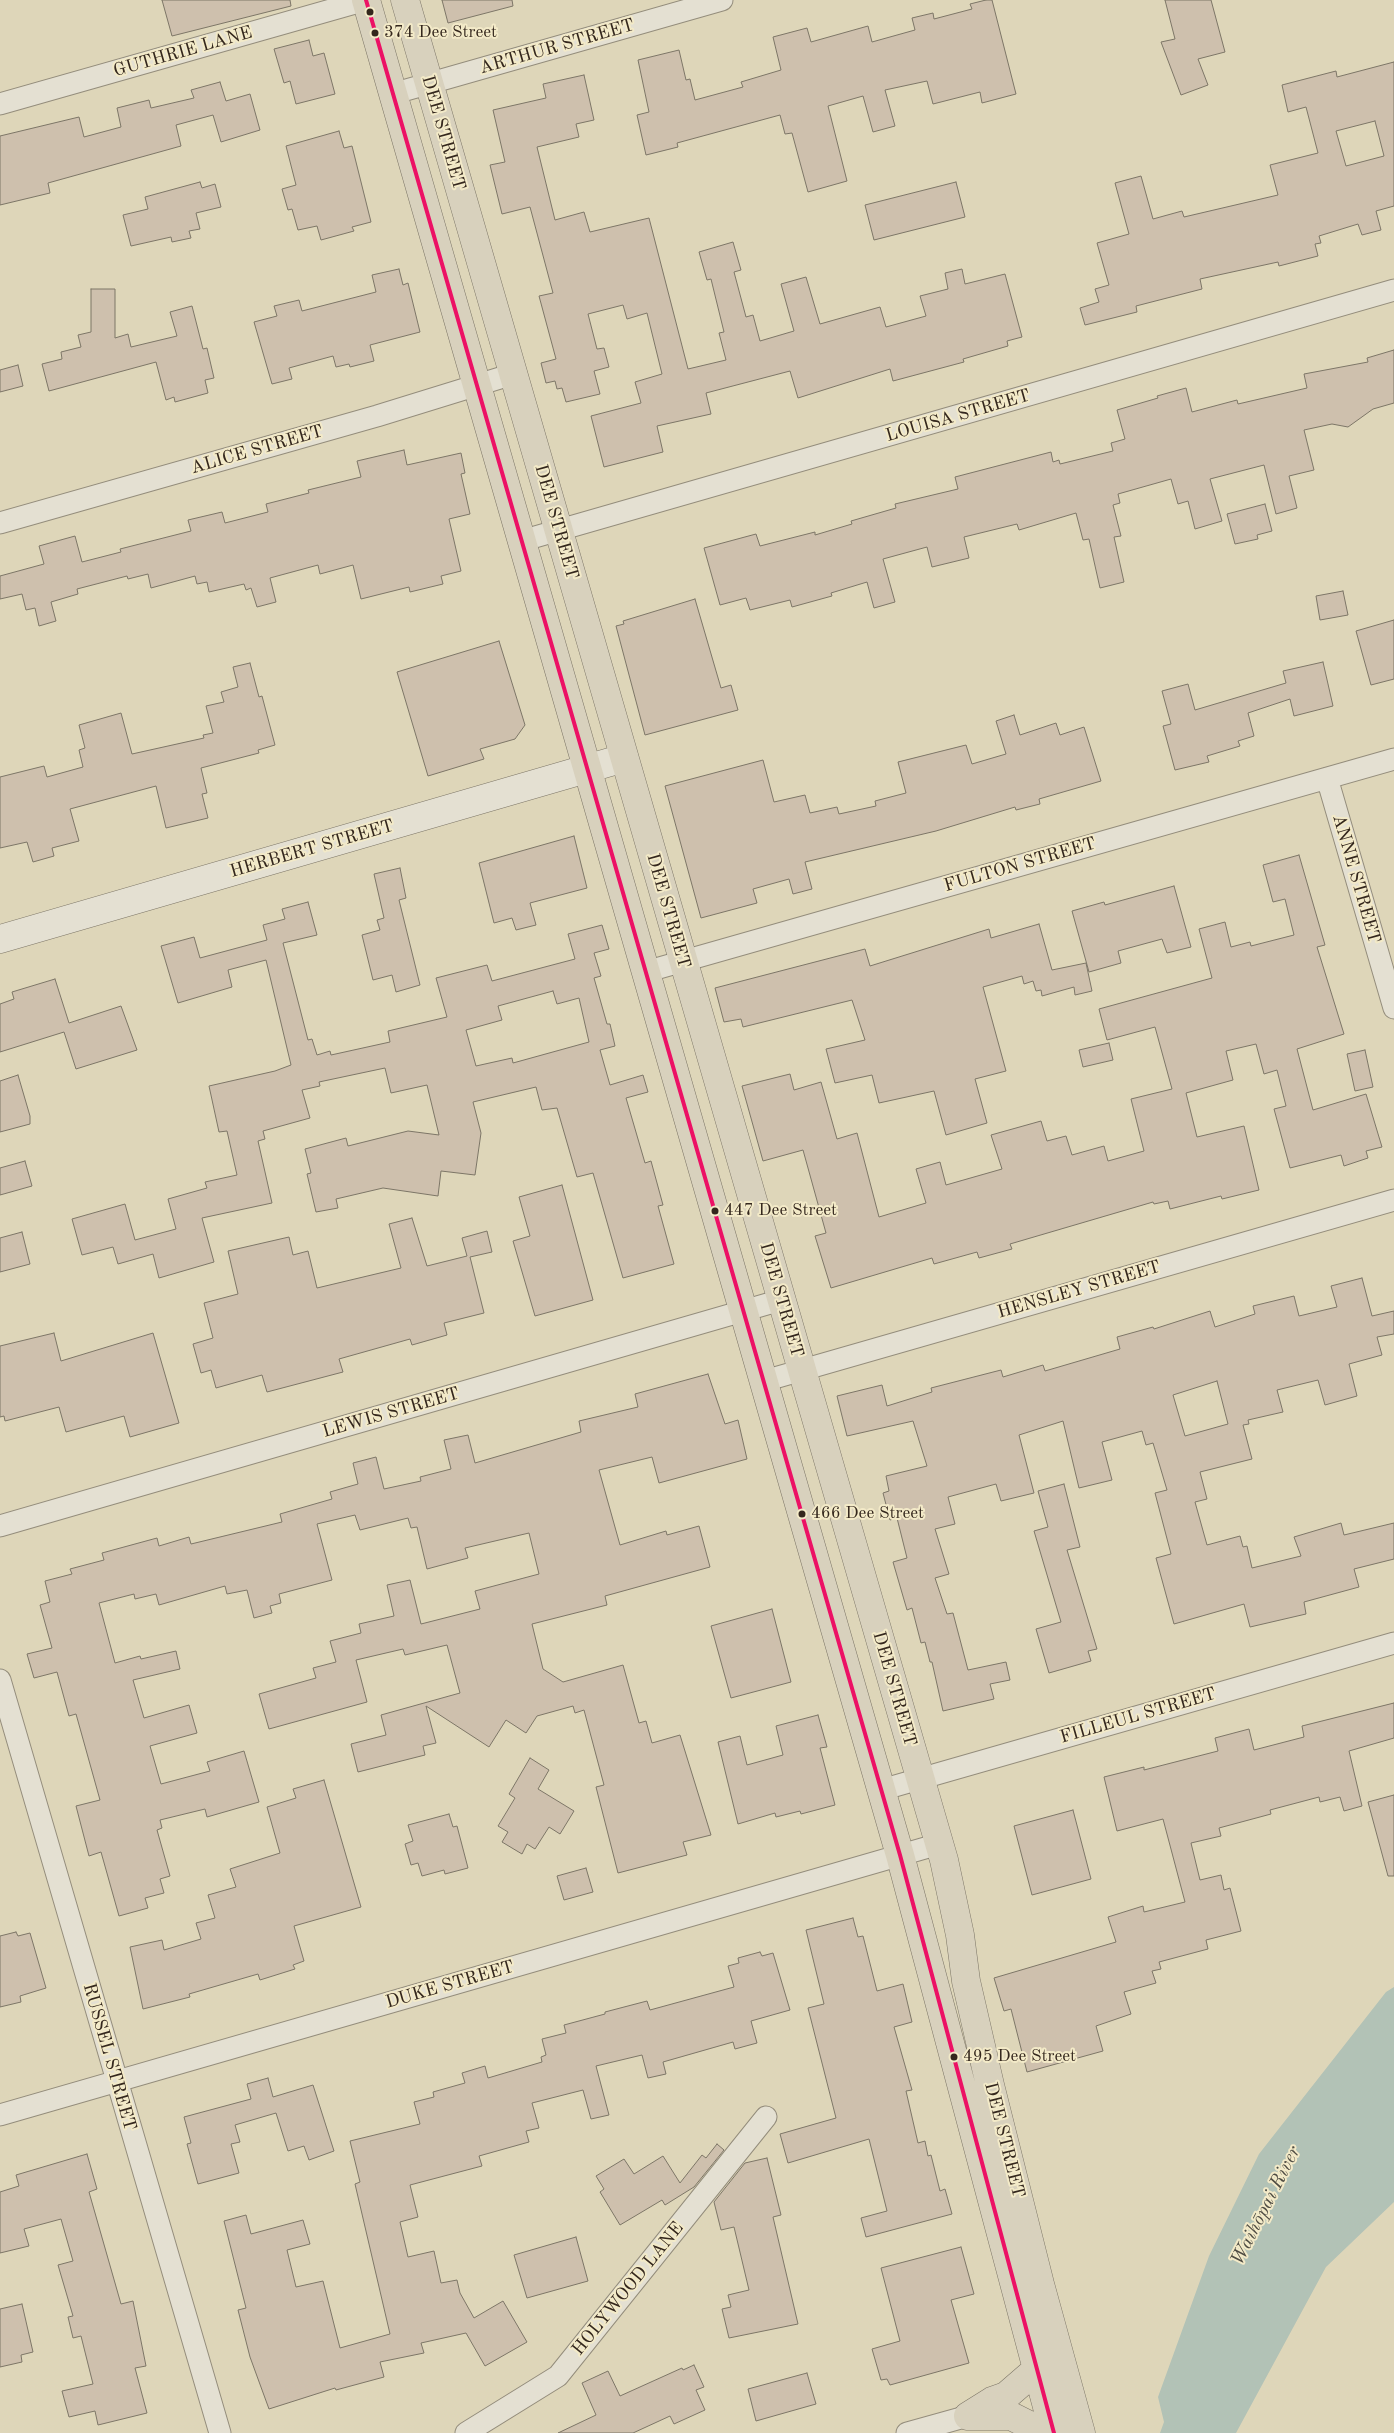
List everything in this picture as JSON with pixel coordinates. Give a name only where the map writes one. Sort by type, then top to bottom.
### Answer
[{"type":"main road","name":"DEE STREET","points":[[366,0],[900,1855],[1054,2433]]},
{"type":"main road","name":"DEE STREET","points":[[405,0],[939,1844],[960,1935],[966,1981],[990,2085],[1040,2284],[1081,2433]]},
{"type":"main road","name":"HERBERT STREET","points":[[0,939],[624,758]]},
{"type":"main road","points":[[968,2416],[992,2401],[1006,2396],[1036,2370]]},
{"type":"main road","points":[[968,2416],[1011,2416],[1039,2433]]},
{"type":"street","name":"GUTHRIE LANE","points":[[0,104],[366,0]]},
{"type":"street","name":"ARTHUR STREET","points":[[392,94],[722,0]]},
{"type":"street","name":"LOUISA STREET","points":[[521,541],[1394,290]]},
{"type":"street","name":"ALICE STREET","points":[[0,522],[377,416],[514,374]]},
{"type":"street","name":"FULTON STREET","points":[[645,972],[1394,759]]},
{"type":"street","name":"ANNE STREET","points":[[1327,778],[1394,1008]]},
{"type":"street","name":"HENSLEY STREET","points":[[764,1381],[1394,1200]]},
{"type":"street","name":"LEWIS STREET","points":[[0,1526],[781,1300]]},
{"type":"street","name":"FILLEUL STREET","points":[[881,1790],[1394,1643]]},
{"type":"street","name":"RUSSEL STREET","points":[[0,1680],[220,2433]]},
{"type":"street","name":"DUKE STREET","points":[[0,2115],[939,1844]]},
{"type":"street","name":"HOLYWOOD LANE","points":[[466,2433],[558,2376],[766,2117]]},
{"type":"street","points":[[907,2433],[968,2416]]},
{"type":"water","name":"Waihōpai River","points":[[1394,1987],[1394,2202],[1326,2267],[1236,2433],[1160,2433],[1164,2422],[1158,2397],[1209,2256],[1259,2154],[1386,1992]]},
{"type":"building","points":[[162,0],[290,0],[291,6],[172,36]]},
{"type":"building","points":[[442,0],[512,0],[513,6],[448,23]]},
{"type":"building","points":[[992,0],[1016,94],[982,103],[980,92],[933,104],[927,81],[885,90],[895,126],[873,132],[863,96],[828,106],[847,181],[808,192],[792,133],[785,134],[780,115],[677,143],[678,147],[646,155],[637,115],[649,112],[638,60],[679,50],[686,80],[690,79],[695,100],[743,87],[741,82],[781,70],[773,37],[807,28],[811,42],[868,26],[872,42],[915,30],[912,18],[933,13],[934,19],[972,9],[970,4]]},
{"type":"building","points":[[1165,0],[1211,0],[1225,52],[1198,59],[1208,85],[1181,95],[1161,42],[1175,39]]},
{"type":"building","points":[[309,40],[313,56],[324,53],[335,94],[296,104],[290,81],[284,83],[274,49]]},
{"type":"building","points":[[1394,62],[1394,206],[1376,211],[1381,230],[1362,235],[1358,224],[1319,236],[1321,243],[1315,244],[1318,256],[1279,266],[1278,262],[1200,279],[1202,289],[1136,306],[1137,312],[1085,325],[1080,308],[1099,302],[1095,289],[1109,285],[1097,243],[1129,234],[1115,183],[1141,176],[1153,219],[1182,211],[1184,217],[1278,195],[1270,165],[1318,153],[1306,107],[1288,112],[1282,85],[1336,71],[1337,77]],"holes":[[[1375,121],[1384,156],[1346,166],[1336,131]]]},
{"type":"building","points":[[584,75],[594,120],[576,124],[579,137],[537,147],[555,220],[584,212],[590,232],[649,218],[688,369],[726,360],[719,333],[724,332],[711,279],[707,280],[699,252],[733,242],[741,270],[734,272],[746,317],[753,315],[760,341],[794,331],[781,284],[806,277],[820,324],[880,307],[886,327],[926,316],[920,296],[948,289],[945,273],[962,269],[965,284],[1005,274],[1022,337],[1007,341],[1008,346],[963,359],[964,362],[893,381],[890,369],[798,398],[790,371],[706,393],[711,414],[657,426],[663,452],[604,467],[591,416],[641,403],[635,382],[662,374],[647,313],[627,319],[623,305],[588,314],[597,349],[604,348],[609,367],[594,371],[600,394],[566,402],[562,388],[557,389],[555,381],[546,383],[541,363],[556,359],[539,296],[553,293],[530,207],[502,214],[490,165],[505,162],[493,110],[546,98],[543,84]]},
{"type":"building","points":[[220,82],[226,101],[250,94],[260,130],[221,142],[213,115],[176,125],[181,146],[48,183],[50,193],[0,205],[0,136],[79,117],[84,137],[121,127],[117,108],[149,100],[151,108],[194,98],[191,90]]},
{"type":"building","points":[[339,131],[344,148],[352,146],[371,222],[352,227],[354,231],[321,240],[317,226],[298,230],[292,209],[288,210],[282,189],[296,185],[286,146]]},
{"type":"building","points":[[200,182],[202,188],[215,184],[221,207],[196,213],[200,229],[189,231],[191,238],[172,242],[171,237],[131,246],[123,215],[148,209],[145,197]]},
{"type":"building","points":[[956,182],[965,217],[874,240],[865,205]]},
{"type":"building","points":[[399,269],[403,285],[408,283],[420,332],[370,345],[374,361],[350,367],[349,364],[336,367],[333,356],[289,368],[292,379],[272,384],[254,322],[277,316],[274,306],[299,300],[302,311],[376,292],[372,275]]},
{"type":"building","points":[[91,289],[115,289],[115,338],[128,334],[131,347],[177,336],[170,312],[192,306],[203,349],[207,348],[214,378],[205,380],[208,393],[175,402],[174,397],[166,400],[156,362],[49,391],[42,364],[62,359],[61,352],[81,347],[78,335],[91,332]]},
{"type":"building","points":[[1394,350],[1394,403],[1373,409],[1348,427],[1332,424],[1304,430],[1314,470],[1289,476],[1297,508],[1276,514],[1264,465],[1210,479],[1222,521],[1195,529],[1188,501],[1178,504],[1171,479],[1118,494],[1120,503],[1113,505],[1121,536],[1114,537],[1124,582],[1100,588],[1089,539],[1083,540],[1076,513],[1019,530],[1017,524],[964,537],[969,558],[932,567],[927,547],[883,559],[895,602],[874,608],[867,582],[831,593],[832,596],[792,607],[790,600],[750,610],[746,598],[720,605],[704,548],[756,534],[760,546],[815,532],[815,535],[852,524],[851,521],[896,508],[895,504],[958,489],[955,477],[1051,452],[1053,462],[1059,460],[1060,464],[1113,451],[1111,443],[1125,439],[1117,410],[1158,398],[1157,396],[1186,388],[1192,412],[1237,400],[1238,404],[1307,388],[1304,374],[1368,362],[1367,358]]},
{"type":"building","points":[[18,365],[23,386],[0,392],[0,370]]},
{"type":"building","points":[[404,450],[407,465],[461,453],[465,473],[461,474],[470,514],[449,519],[461,571],[441,576],[443,584],[410,592],[409,587],[361,599],[353,565],[320,574],[318,565],[270,578],[276,602],[257,607],[251,588],[246,590],[244,584],[209,592],[207,582],[197,584],[195,576],[151,588],[148,574],[128,579],[127,576],[77,589],[78,594],[51,602],[56,621],[39,626],[35,608],[26,610],[22,594],[0,599],[0,576],[44,564],[39,546],[75,536],[82,562],[121,552],[120,549],[191,531],[188,520],[222,512],[225,523],[268,512],[266,504],[309,493],[308,490],[361,477],[357,461]]},
{"type":"building","points":[[1265,504],[1272,531],[1257,535],[1258,539],[1235,544],[1227,514]]},
{"type":"building","points":[[1343,591],[1348,615],[1320,620],[1316,596]]},
{"type":"building","points":[[695,599],[721,688],[731,685],[738,710],[645,735],[616,626],[624,624],[623,621]]},
{"type":"building","points":[[1394,620],[1394,679],[1371,685],[1356,631]]},
{"type":"building","points":[[499,641],[525,725],[515,739],[480,749],[484,759],[428,776],[397,672]]},
{"type":"building","points":[[1323,662],[1333,706],[1294,716],[1290,699],[1248,713],[1254,736],[1238,741],[1240,746],[1207,756],[1209,762],[1175,770],[1163,726],[1171,724],[1162,691],[1188,684],[1195,710],[1286,683],[1283,671]]},
{"type":"building","points":[[250,663],[259,697],[262,696],[275,745],[258,750],[259,753],[201,768],[207,793],[202,794],[208,818],[166,828],[156,786],[70,809],[79,841],[52,848],[54,856],[33,862],[27,842],[0,848],[0,777],[44,766],[47,777],[83,767],[79,750],[85,748],[79,725],[121,713],[132,754],[204,738],[203,735],[213,733],[206,706],[224,702],[221,692],[238,687],[233,667]]},
{"type":"building","points":[[1014,715],[1020,735],[1056,723],[1060,735],[1084,727],[1101,781],[1039,799],[1040,804],[1016,810],[1015,807],[936,831],[805,862],[812,889],[793,894],[789,879],[753,889],[757,903],[701,918],[665,786],[763,760],[774,802],[805,795],[810,813],[837,807],[839,814],[876,806],[875,801],[906,793],[898,762],[966,745],[972,764],[1006,754],[996,721]]},
{"type":"building","points":[[574,836],[587,888],[530,903],[536,925],[516,930],[512,918],[494,923],[479,863]]},
{"type":"building","points":[[1299,855],[1325,945],[1317,947],[1344,1034],[1297,1049],[1313,1110],[1366,1094],[1382,1147],[1366,1151],[1368,1158],[1344,1166],[1341,1155],[1290,1168],[1274,1109],[1286,1106],[1277,1070],[1264,1074],[1256,1044],[1226,1051],[1233,1080],[1186,1093],[1197,1137],[1244,1126],[1259,1190],[1222,1199],[1221,1196],[1170,1209],[1168,1201],[1154,1204],[1153,1202],[1010,1244],[1012,1249],[979,1258],[977,1252],[934,1264],[932,1258],[831,1288],[815,1236],[826,1233],[803,1150],[763,1161],[742,1086],[790,1074],[794,1090],[821,1082],[837,1139],[857,1133],[879,1217],[926,1203],[916,1169],[940,1162],[946,1185],[1002,1169],[991,1135],[1041,1121],[1047,1141],[1066,1136],[1072,1155],[1104,1146],[1108,1161],[1144,1151],[1131,1099],[1172,1089],[1155,1027],[1107,1040],[1099,1009],[1212,978],[1199,929],[1225,922],[1231,947],[1250,942],[1251,946],[1294,935],[1285,899],[1273,902],[1263,865]]},
{"type":"building","points":[[400,868],[406,898],[399,900],[420,985],[396,992],[392,975],[373,980],[362,935],[380,930],[377,920],[384,918],[374,874]]},
{"type":"building","points":[[1174,886],[1191,947],[1167,953],[1162,939],[1118,951],[1121,963],[1089,972],[1072,911],[1104,902],[1105,905]]},
{"type":"building","points":[[308,902],[317,935],[283,943],[308,1040],[312,1039],[317,1055],[330,1051],[331,1055],[390,1042],[388,1031],[447,1017],[436,978],[487,965],[492,981],[575,959],[568,934],[602,925],[609,949],[594,953],[601,976],[594,978],[607,1024],[610,1024],[615,1046],[600,1050],[610,1085],[643,1075],[648,1092],[626,1098],[645,1163],[651,1161],[663,1205],[658,1206],[674,1264],[623,1278],[593,1173],[577,1177],[557,1108],[542,1110],[536,1087],[473,1102],[481,1133],[475,1175],[441,1171],[438,1196],[383,1188],[336,1199],[338,1208],[316,1212],[307,1174],[311,1173],[305,1149],[346,1138],[348,1146],[408,1131],[439,1135],[427,1085],[391,1093],[385,1068],[319,1082],[320,1086],[302,1090],[310,1118],[263,1131],[265,1139],[258,1141],[272,1203],[202,1218],[214,1262],[159,1278],[153,1254],[118,1264],[113,1247],[82,1255],[72,1219],[125,1204],[135,1240],[176,1229],[168,1199],[207,1188],[205,1182],[237,1175],[227,1131],[219,1132],[209,1086],[275,1071],[291,1065],[266,960],[228,970],[232,987],[178,1003],[161,946],[194,937],[200,958],[267,940],[263,925],[285,919],[282,909]],"holes":[[[553,991],[557,1004],[579,998],[589,1042],[513,1063],[512,1058],[476,1066],[466,1030],[502,1020],[498,1006]]]},
{"type":"building","points":[[1039,924],[1052,970],[1086,963],[1092,991],[1075,995],[1074,987],[1042,996],[1041,990],[1036,991],[1033,981],[1024,984],[1022,976],[983,987],[1006,1071],[975,1079],[987,1123],[946,1135],[934,1091],[879,1103],[872,1075],[835,1083],[826,1049],[865,1040],[852,1000],[743,1027],[741,1019],[724,1022],[715,988],[865,949],[870,966],[989,929],[991,938]]},
{"type":"building","points":[[55,979],[69,1023],[121,1006],[137,1050],[76,1069],[64,1032],[0,1052],[0,1004],[14,999],[12,992]]},
{"type":"building","points":[[1109,1043],[1113,1060],[1083,1067],[1079,1050]]},
{"type":"building","points":[[1365,1050],[1373,1087],[1355,1091],[1347,1054]]},
{"type":"building","points":[[18,1075],[30,1116],[30,1124],[0,1132],[0,1081]]},
{"type":"building","points":[[25,1161],[32,1186],[0,1195],[0,1168]]},
{"type":"building","points":[[562,1185],[593,1300],[535,1316],[513,1241],[530,1236],[519,1197]]},
{"type":"building","points":[[412,1218],[427,1266],[467,1256],[462,1238],[487,1231],[492,1252],[470,1257],[484,1313],[444,1323],[447,1335],[412,1345],[410,1339],[339,1359],[343,1372],[267,1392],[262,1375],[216,1388],[211,1370],[201,1373],[193,1344],[213,1338],[204,1303],[238,1294],[228,1251],[289,1237],[293,1255],[308,1251],[317,1288],[401,1268],[389,1224]]},
{"type":"building","points":[[22,1232],[30,1264],[0,1272],[0,1238]]},
{"type":"building","points":[[1362,1278],[1372,1316],[1394,1311],[1394,1334],[1377,1337],[1382,1355],[1349,1364],[1357,1396],[1325,1405],[1318,1380],[1277,1390],[1283,1412],[1248,1420],[1249,1424],[1243,1425],[1252,1459],[1200,1472],[1207,1499],[1195,1502],[1207,1545],[1240,1536],[1243,1547],[1247,1546],[1252,1568],[1301,1556],[1294,1537],[1341,1523],[1344,1535],[1394,1523],[1394,1559],[1354,1569],[1359,1587],[1304,1602],[1306,1614],[1250,1627],[1244,1604],[1174,1624],[1156,1558],[1171,1554],[1155,1493],[1167,1490],[1153,1443],[1146,1445],[1142,1431],[1102,1442],[1112,1480],[1079,1488],[1063,1421],[1019,1435],[1034,1493],[1001,1501],[996,1484],[948,1497],[955,1524],[935,1529],[949,1574],[935,1578],[947,1614],[953,1613],[968,1670],[1006,1662],[1010,1680],[990,1684],[994,1699],[943,1711],[932,1662],[930,1662],[925,1642],[921,1643],[912,1608],[907,1610],[893,1562],[907,1558],[897,1518],[890,1520],[883,1493],[889,1491],[886,1476],[927,1466],[913,1421],[847,1436],[837,1396],[882,1385],[887,1406],[932,1392],[931,1388],[1001,1370],[1003,1377],[1043,1365],[1045,1371],[1120,1349],[1117,1337],[1153,1327],[1154,1329],[1210,1311],[1215,1327],[1255,1314],[1253,1306],[1294,1296],[1299,1316],[1337,1307],[1331,1286]],"holes":[[[1217,1381],[1228,1424],[1185,1436],[1173,1395]]]},
{"type":"building","points":[[54,1333],[61,1361],[153,1333],[179,1423],[130,1437],[124,1416],[66,1432],[59,1407],[5,1421],[4,1416],[0,1417],[0,1346]]},
{"type":"building","points":[[708,1374],[725,1424],[738,1420],[747,1459],[659,1483],[652,1457],[599,1470],[620,1545],[666,1531],[667,1535],[699,1526],[710,1567],[605,1596],[607,1605],[532,1624],[543,1669],[563,1682],[623,1665],[639,1723],[646,1721],[652,1743],[680,1735],[711,1835],[683,1842],[687,1855],[618,1873],[596,1787],[604,1785],[584,1710],[575,1713],[573,1706],[537,1716],[526,1733],[506,1720],[489,1747],[426,1706],[436,1743],[423,1746],[425,1755],[358,1772],[351,1744],[386,1735],[381,1715],[460,1693],[447,1645],[405,1655],[403,1649],[356,1660],[367,1702],[269,1729],[259,1694],[316,1678],[313,1668],[336,1662],[330,1641],[361,1633],[359,1624],[394,1616],[387,1585],[410,1580],[421,1624],[480,1609],[475,1591],[539,1574],[529,1533],[465,1548],[468,1558],[427,1569],[417,1527],[411,1528],[408,1518],[360,1530],[355,1515],[317,1524],[332,1580],[279,1594],[281,1603],[270,1606],[272,1613],[254,1618],[247,1590],[227,1594],[225,1586],[159,1605],[156,1594],[135,1599],[134,1594],[99,1603],[115,1663],[140,1656],[141,1659],[176,1651],[180,1669],[133,1680],[144,1718],[189,1705],[197,1733],[150,1746],[161,1784],[210,1771],[207,1762],[244,1751],[259,1802],[207,1817],[205,1809],[160,1820],[162,1828],[157,1830],[170,1876],[160,1879],[164,1893],[145,1898],[148,1908],[119,1916],[101,1852],[89,1856],[76,1806],[100,1800],[76,1714],[69,1716],[57,1672],[34,1678],[27,1654],[52,1648],[40,1605],[50,1602],[45,1581],[72,1574],[70,1569],[104,1560],[102,1553],[157,1538],[159,1546],[189,1537],[191,1544],[282,1522],[280,1514],[332,1499],[330,1492],[358,1484],[353,1463],[376,1457],[384,1489],[421,1481],[420,1477],[451,1469],[444,1440],[468,1435],[475,1463],[581,1432],[579,1421],[638,1407],[635,1394]]},
{"type":"building","points":[[1064,1484],[1080,1547],[1067,1550],[1097,1649],[1088,1651],[1091,1661],[1049,1673],[1036,1629],[1061,1622],[1034,1531],[1048,1527],[1038,1491]]},
{"type":"building","points":[[772,1609],[791,1682],[731,1698],[711,1626]]},
{"type":"building","points":[[1394,1703],[1394,1738],[1349,1751],[1362,1806],[1344,1811],[1340,1797],[1320,1802],[1319,1797],[1270,1810],[1271,1814],[1219,1828],[1221,1836],[1191,1843],[1200,1880],[1221,1875],[1224,1890],[1230,1888],[1241,1931],[1206,1940],[1208,1949],[1159,1962],[1161,1969],[1152,1971],[1156,1983],[1124,1992],[1131,2014],[1096,2026],[1103,2051],[1027,2072],[1011,2009],[1004,2011],[994,1978],[1116,1942],[1108,1917],[1143,1906],[1144,1912],[1185,1902],[1163,1819],[1117,1831],[1104,1777],[1144,1767],[1144,1770],[1218,1751],[1215,1738],[1249,1729],[1254,1750],[1304,1737],[1302,1726]]},
{"type":"building","points":[[818,1715],[827,1747],[820,1748],[835,1805],[801,1814],[800,1811],[776,1817],[775,1813],[738,1824],[718,1742],[740,1736],[747,1765],[783,1755],[776,1726]]},
{"type":"building","points":[[530,1758],[549,1770],[538,1789],[574,1811],[560,1834],[549,1827],[535,1849],[527,1844],[522,1854],[502,1842],[508,1832],[498,1826],[515,1798],[509,1794]]},
{"type":"building","points":[[324,1780],[361,1907],[294,1926],[304,1961],[293,1965],[295,1969],[260,1980],[258,1974],[189,1994],[190,1997],[143,2009],[130,1947],[162,1940],[164,1950],[201,1939],[196,1923],[215,1918],[208,1895],[236,1887],[230,1869],[280,1853],[267,1807],[296,1798],[293,1789]]},
{"type":"building","points":[[1394,1795],[1394,1876],[1388,1876],[1368,1802]]},
{"type":"building","points":[[1073,1810],[1091,1879],[1032,1895],[1014,1826]]},
{"type":"building","points":[[449,1814],[453,1827],[457,1826],[468,1868],[445,1874],[444,1870],[422,1876],[418,1863],[411,1865],[405,1844],[413,1841],[408,1825]]},
{"type":"building","points":[[586,1868],[593,1892],[564,1900],[557,1876]]},
{"type":"building","points":[[853,1918],[858,1937],[863,1936],[877,1991],[903,1984],[912,2022],[894,2027],[912,2090],[906,2091],[918,2143],[925,2141],[928,2156],[931,2155],[940,2191],[945,2189],[952,2214],[866,2237],[861,2218],[887,2211],[869,2139],[788,2163],[780,2134],[836,2118],[808,2008],[824,2004],[806,1930]]},
{"type":"building","points":[[16,1932],[18,1936],[30,1933],[46,1988],[20,1996],[21,2002],[0,2007],[0,1936]]},
{"type":"building","points":[[760,1952],[762,1956],[773,1953],[790,2010],[751,2021],[757,2043],[735,2049],[733,2042],[663,2062],[666,2074],[648,2078],[642,2055],[596,2066],[609,2115],[591,2119],[583,2090],[532,2103],[539,2128],[526,2131],[529,2142],[479,2156],[482,2166],[410,2185],[418,2217],[400,2222],[408,2257],[434,2251],[441,2283],[457,2280],[460,2293],[474,2318],[503,2301],[527,2342],[485,2366],[466,2333],[421,2343],[424,2353],[380,2362],[384,2377],[336,2390],[335,2388],[269,2409],[250,2357],[238,2310],[246,2308],[224,2221],[246,2215],[251,2234],[303,2220],[310,2244],[287,2250],[296,2287],[323,2281],[340,2348],[390,2334],[355,2184],[360,2182],[350,2141],[420,2124],[414,2102],[434,2097],[433,2092],[465,2083],[462,2073],[485,2066],[488,2078],[542,2062],[541,2057],[546,2055],[542,2039],[566,2033],[564,2025],[647,2001],[650,2010],[734,1987],[728,1966],[739,1963],[738,1958]]},
{"type":"building","points":[[268,2078],[273,2097],[313,2085],[334,2151],[309,2160],[304,2146],[288,2151],[276,2113],[235,2125],[240,2142],[231,2144],[239,2173],[198,2184],[187,2144],[191,2143],[184,2117],[251,2099],[247,2084]]},
{"type":"building","points":[[717,2144],[724,2150],[694,2187],[665,2205],[662,2200],[620,2225],[600,2192],[604,2189],[596,2176],[624,2159],[634,2174],[663,2156],[680,2183],[702,2155],[706,2158]]},
{"type":"building","points":[[87,2154],[97,2189],[89,2192],[121,2304],[133,2301],[146,2366],[135,2368],[147,2413],[98,2425],[95,2411],[69,2417],[62,2391],[93,2384],[81,2336],[73,2338],[68,2317],[73,2316],[58,2265],[73,2261],[61,2219],[24,2229],[29,2246],[0,2253],[0,2192],[19,2186],[16,2175]]},
{"type":"building","points":[[767,2158],[781,2215],[773,2217],[798,2324],[729,2338],[722,2309],[731,2307],[728,2295],[749,2290],[734,2227],[721,2230],[714,2202],[745,2163]]},
{"type":"building","points":[[576,2237],[588,2281],[527,2298],[514,2255]]},
{"type":"building","points":[[961,2247],[974,2294],[951,2300],[969,2363],[890,2385],[887,2379],[881,2380],[872,2349],[900,2341],[881,2268]]},
{"type":"building","points":[[22,2304],[33,2352],[21,2355],[22,2362],[0,2367],[0,2309]]},
{"type":"building","points":[[694,2365],[704,2387],[696,2390],[705,2410],[674,2424],[670,2416],[633,2433],[558,2433],[596,2415],[582,2383],[608,2371],[620,2396],[682,2368],[683,2370]]},
{"type":"building","points":[[807,2373],[816,2404],[756,2421],[748,2389]]},
{"type":"transit line","points":[[366,0],[900,1855],[1054,2433]]},
{"type":"place","name":"374 Dee Street","points":[[375,33]]},
{"type":"place","name":"447 Dee Street","points":[[715,1211]]},
{"type":"place","name":"466 Dee Street","points":[[802,1514]]},
{"type":"place","name":"495 Dee Street","points":[[954,2057]]}]
